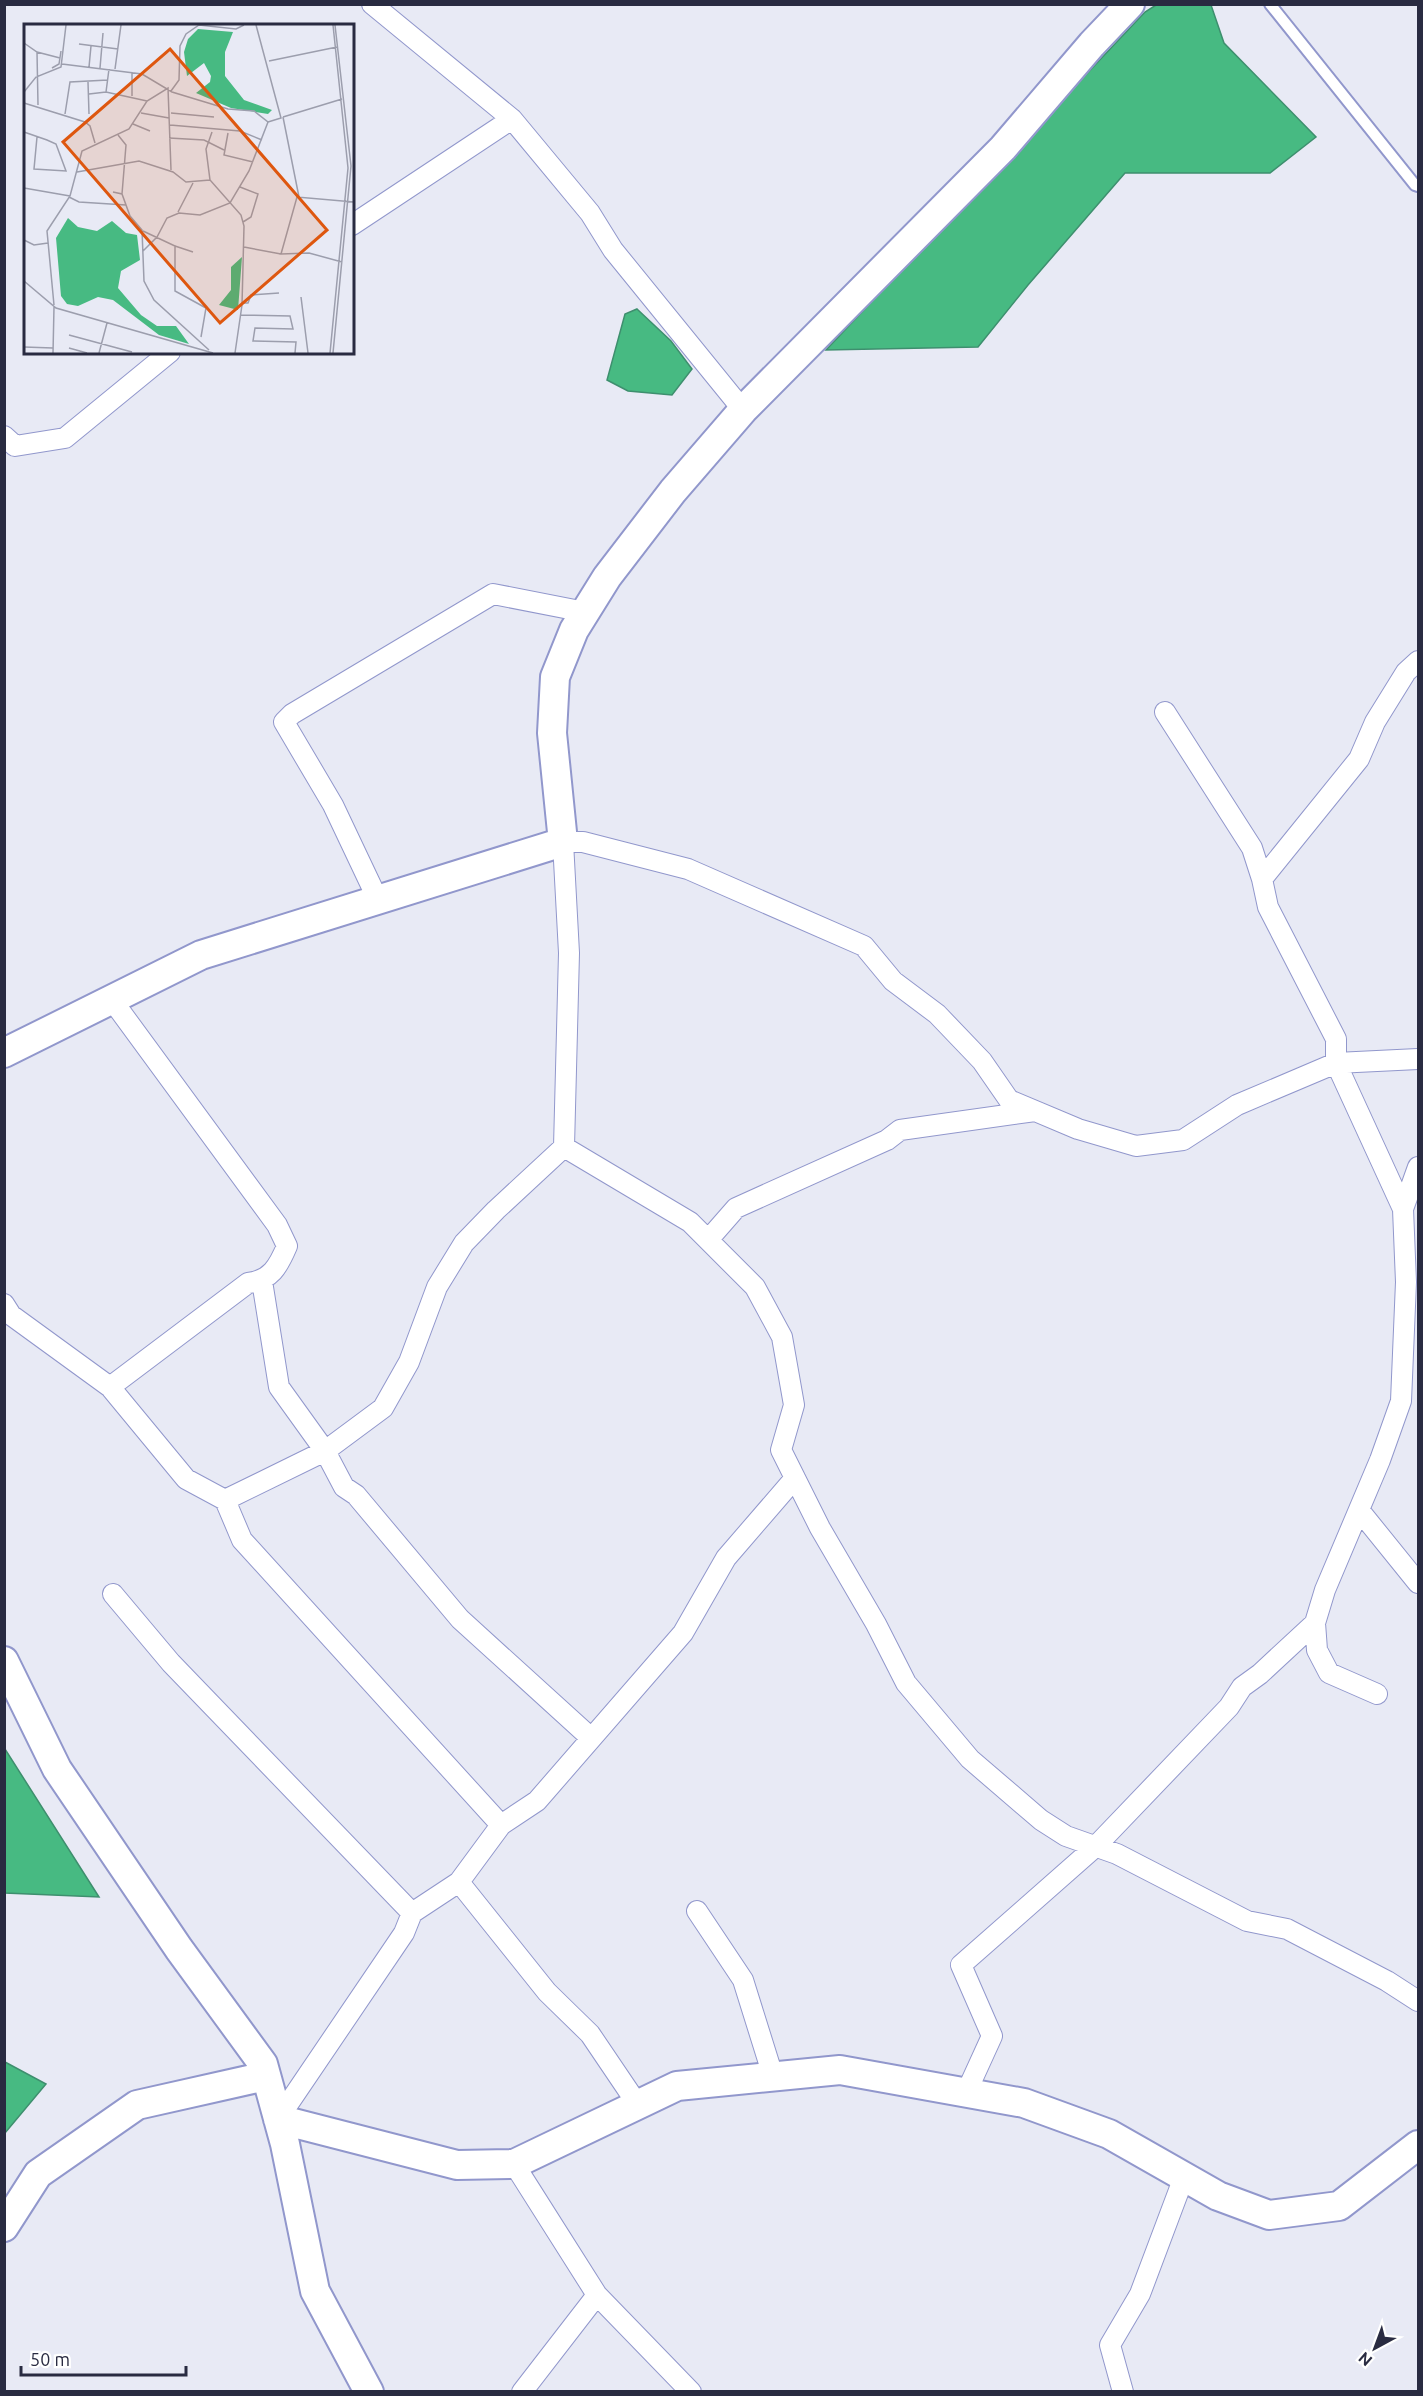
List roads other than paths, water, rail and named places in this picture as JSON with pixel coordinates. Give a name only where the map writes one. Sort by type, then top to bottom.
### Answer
[{"type":"street","points":[[372,4],[512,119],[590,213],[613,250],[743,410]]},
{"type":"street","points":[[225,1500],[325,1451],[383,1407],[409,1362],[437,1287],[464,1243],[564,1147],[569,953],[563,842],[552,733],[555,677],[574,630],[607,577],[672,491],[743,410],[1003,148],[1092,44],[1130,4]]},
{"type":"street","points":[[354,224],[512,119]]},
{"type":"street","points":[[4,436],[15,446],[64,438],[168,354]]},
{"type":"street","points":[[378,900],[333,805],[284,722],[292,714],[492,594],[585,612]]},
{"type":"street","points":[[1262,879],[1359,759],[1374,722],[1406,672],[1419,661]]},
{"type":"street","points":[[1165,712],[1252,848],[1268,907],[1336,1040],[1336,1063],[1403,1209],[1406,1282],[1401,1401],[1380,1460],[1325,1590],[1316,1623],[1317,1650],[1329,1673],[1377,1694]]},
{"type":"street","points":[[4,1053],[201,955],[563,842],[583,842],[688,870],[864,946],[892,981],[937,1014],[982,1061],[1009,1100],[1078,1129],[1136,1146],[1183,1140],[1237,1105],[1336,1063],[1419,1059]]},
{"type":"street","points":[[110,1387],[248,1283],[262,1281],[280,1263],[287,1246],[277,1225],[112,1000]]},
{"type":"street","points":[[708,1240],[736,1208],[886,1140],[900,1130],[1035,1111]]},
{"type":"street","points":[[564,1147],[690,1222],[755,1287],[782,1337],[794,1405],[781,1450],[820,1528],[876,1624],[906,1683],[970,1759],[1041,1820],[1066,1836],[1117,1854],[1246,1921],[1287,1929],[1419,2001]]},
{"type":"street","points":[[1403,1209],[1419,1167]]},
{"type":"street","points":[[262,1281],[279,1387],[325,1451],[344,1487],[356,1495],[460,1619],[591,1738]]},
{"type":"street","points":[[4,1304],[10,1315],[110,1387],[186,1479],[225,1500],[242,1540],[501,1825]]},
{"type":"street","points":[[278,2119],[404,1933],[412,1913],[459,1882],[501,1825],[537,1801],[683,1632],[726,1558],[795,1478]]},
{"type":"street","points":[[1359,1510],[1419,1583]]},
{"type":"street","points":[[113,1594],[171,1663],[412,1913]]},
{"type":"street","points":[[966,2093],[992,2036],[961,1965],[1095,1847],[1229,1707],[1242,1686],[1260,1674],[1316,1623]]},
{"type":"street","points":[[4,1660],[57,1768],[179,1949],[263,2064],[278,2119],[315,2291],[369,2391]]},
{"type":"street","points":[[459,1882],[547,1992],[590,2034],[638,2105]]},
{"type":"street","points":[[697,1911],[743,1980],[772,2076]]},
{"type":"street","points":[[278,2119],[458,2164],[514,2164],[677,2086],[840,2070],[1024,2103],[1109,2134],[1218,2196],[1269,2215],[1339,2206],[1419,2145]]},
{"type":"street","points":[[4,2227],[38,2174],[137,2105],[266,2076]]},
{"type":"street","points":[[514,2164],[597,2295],[691,2391]]},
{"type":"street","points":[[1123,2391],[1110,2345],[1140,2294],[1184,2177]]},
{"type":"street","points":[[522,2391],[597,2295]]},
{"type":"lane","points":[[1270,4],[1415,185],[1419,186]]}]
